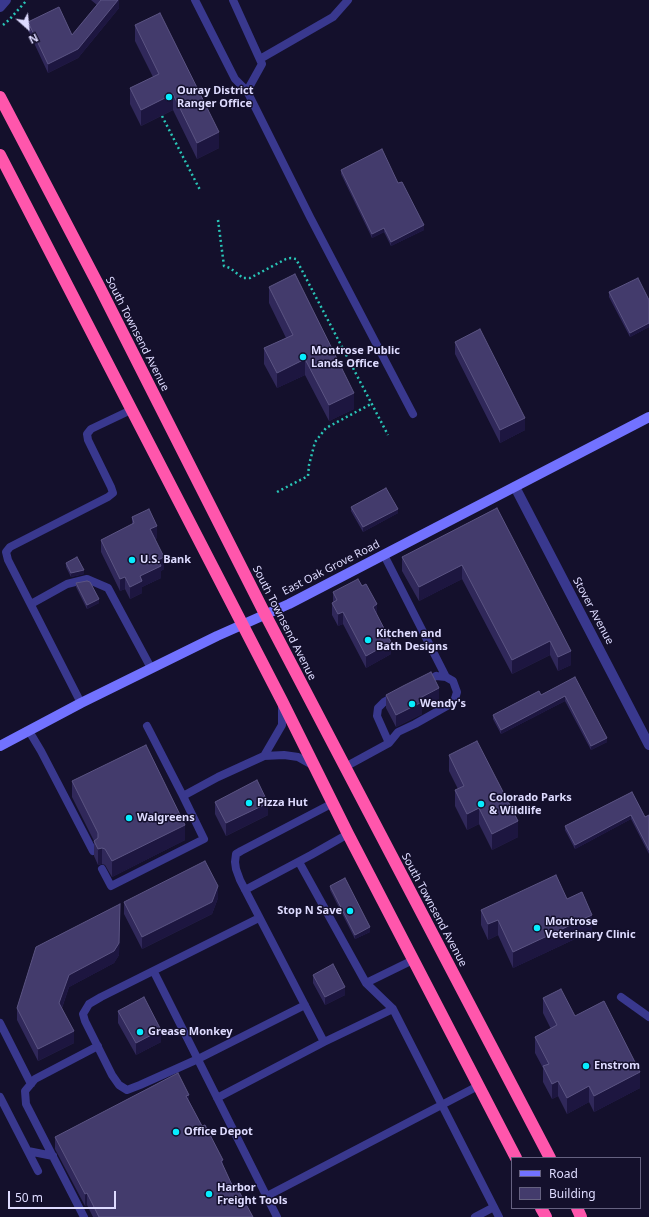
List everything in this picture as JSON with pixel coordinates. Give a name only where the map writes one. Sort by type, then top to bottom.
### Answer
[{"type":"highway","name":"South Townsend Avenue","points":[[0,97],[103,295],[265,614],[549,1157]]},
{"type":"highway","points":[[0,155],[515,1157]]},
{"type":"street","points":[[0,7],[6,0]]},
{"type":"street","name":"East Oak Grove Road","points":[[0,746],[81,703],[152,668],[242,624],[289,604],[649,417]]},
{"type":"street","name":"Stover Avenue","points":[[514,487],[649,745]]},
{"type":"lane","points":[[194,0],[235,79],[247,91],[310,217],[414,414]]},
{"type":"lane","points":[[260,59],[333,17],[348,0]]},
{"type":"lane","points":[[235,1],[262,64],[247,91]]},
{"type":"lane","points":[[81,703],[8,560],[6,552],[10,547],[108,497],[113,493],[88,440],[87,434],[91,429],[131,410]]},
{"type":"lane","points":[[384,554],[446,677]]},
{"type":"lane","points":[[31,604],[67,584],[87,579],[108,588],[152,668]]},
{"type":"lane","points":[[345,767],[389,744],[398,732],[454,702],[457,692],[453,681],[446,677],[436,676],[384,702],[378,708],[377,716],[389,744]]},
{"type":"lane","points":[[264,756],[282,725],[282,701]]},
{"type":"lane","points":[[102,869],[111,886],[204,839],[147,726]]},
{"type":"lane","points":[[29,731],[93,851]]},
{"type":"lane","points":[[183,796],[218,777],[264,756],[284,755],[298,757],[314,766]]},
{"type":"lane","points":[[324,1042],[245,890],[236,870],[236,854],[333,803]]},
{"type":"lane","points":[[245,890],[348,834]]},
{"type":"lane","points":[[299,862],[366,983],[393,1009],[499,1217]]},
{"type":"lane","points":[[259,918],[89,1004],[83,1014],[85,1021],[112,1075],[119,1085],[127,1090],[198,1059],[305,1005]]},
{"type":"lane","points":[[366,983],[413,960]]},
{"type":"lane","points":[[154,972],[277,1217]]},
{"type":"lane","points":[[621,997],[649,1017]]},
{"type":"lane","points":[[217,1098],[324,1042],[393,1009]]},
{"type":"lane","points":[[0,1023],[31,1084]]},
{"type":"lane","points":[[84,1217],[26,1104],[25,1091],[35,1079],[98,1046]]},
{"type":"lane","points":[[267,1196],[478,1086]]},
{"type":"lane","points":[[0,1097],[38,1171]]},
{"type":"lane","points":[[28,1151],[53,1156]]},
{"type":"lane","points":[[475,1217],[494,1207]]},
{"type":"path","points":[[3,25],[27,0]]},
{"type":"path","points":[[162,116],[200,190]]},
{"type":"path","points":[[218,220],[224,266],[230,268],[243,278],[250,278],[286,259],[296,259],[388,435]]},
{"type":"path","points":[[277,492],[308,476],[315,442],[326,428],[371,404]]},
{"type":"building","points":[[101,0],[118,0],[78,49],[48,64],[28,22],[59,7],[72,35]]},
{"type":"building","name":"Ouray District Ranger Office","points":[[160,13],[219,132],[197,143],[173,94],[141,110],[130,88],[159,74],[135,25]]},
{"type":"building","points":[[382,149],[398,183],[402,182],[424,225],[391,242],[384,228],[372,234],[341,170]]},
{"type":"building","name":"Montrose Public Lands Office","points":[[295,274],[354,393],[329,405],[305,359],[277,373],[264,348],[293,335],[269,287]]},
{"type":"building","points":[[638,278],[649,300],[649,323],[630,333],[609,292]]},
{"type":"building","points":[[480,329],[525,418],[500,430],[455,342]]},
{"type":"building","points":[[386,488],[398,509],[363,527],[351,507]]},
{"type":"building","points":[[497,508],[571,651],[558,657],[550,641],[512,660],[462,565],[419,587],[402,557]]},
{"type":"building","name":"U.S. Bank","points":[[149,509],[157,526],[150,529],[164,557],[158,560],[161,566],[140,576],[142,581],[130,587],[125,577],[120,579],[101,540],[134,523],[132,517]]},
{"type":"building","points":[[77,557],[84,570],[71,573],[66,563]]},
{"type":"building","name":"Kitchen and Bath Designs","points":[[358,579],[362,586],[366,584],[377,604],[373,607],[391,642],[366,656],[343,612],[338,614],[332,603],[337,600],[333,592]]},
{"type":"building","points":[[87,581],[90,582],[99,599],[87,605],[76,583]]},
{"type":"building","points":[[431,672],[439,688],[420,698],[422,702],[396,715],[386,695]]},
{"type":"building","points":[[575,677],[607,738],[591,746],[565,696],[501,730],[493,715],[539,691],[541,695]]},
{"type":"building","name":"Colorado Parks & Wildlife","points":[[477,741],[518,821],[492,834],[479,808],[467,814],[455,790],[464,786],[449,755]]},
{"type":"building","name":"Walgreens","points":[[146,745],[185,825],[112,861],[105,849],[98,849],[94,841],[98,838],[98,833],[72,781]]},
{"type":"building","points":[[257,780],[268,803],[226,823],[215,802]]},
{"type":"building","points":[[632,792],[645,817],[649,815],[649,850],[631,815],[575,845],[565,826]]},
{"type":"building","points":[[205,861],[218,886],[212,902],[142,937],[124,902]]},
{"type":"building","name":"Montrose Veterinary Clinic","points":[[556,875],[567,899],[582,892],[592,915],[513,952],[498,920],[488,924],[481,910]]},
{"type":"building","name":"Stop N Save","points":[[345,878],[370,927],[355,935],[330,886]]},
{"type":"building","points":[[120,904],[119,943],[114,951],[69,975],[59,1003],[74,1031],[38,1049],[17,1008],[36,947]]},
{"type":"building","points":[[333,964],[345,987],[325,997],[313,975]]},
{"type":"building","name":"Enstrom","points":[[561,989],[575,1016],[604,1001],[640,1072],[594,1096],[589,1086],[567,1098],[558,1081],[552,1084],[543,1066],[549,1064],[535,1037],[557,1025],[543,998]]},
{"type":"building","points":[[144,997],[161,1030],[136,1043],[118,1011]]},
{"type":"building","points":[[178,1073],[189,1095],[186,1096],[202,1126],[205,1125],[223,1160],[221,1161],[232,1185],[235,1184],[253,1217],[99,1217],[55,1137]]},
{"type":"place","name":"Ouray District Ranger Office","points":[[169,97]]},
{"type":"place","name":"Montrose Public Lands Office","points":[[303,357]]},
{"type":"place","name":"U.S. Bank","points":[[132,560]]},
{"type":"place","name":"Kitchen and Bath Designs","points":[[368,640]]},
{"type":"place","name":"Wendy's","points":[[412,704]]},
{"type":"place","name":"Pizza Hut","points":[[249,803]]},
{"type":"place","name":"Colorado Parks & Wildlife","points":[[481,804]]},
{"type":"place","name":"Walgreens","points":[[129,818]]},
{"type":"place","name":"Stop N Save","points":[[350,911]]},
{"type":"place","name":"Montrose Veterinary Clinic","points":[[537,928]]},
{"type":"place","name":"Grease Monkey","points":[[140,1032]]},
{"type":"place","name":"Enstrom","points":[[586,1066]]},
{"type":"place","name":"Office Depot","points":[[176,1132]]},
{"type":"place","name":"Harbor Freight Tools","points":[[209,1194]]}]
